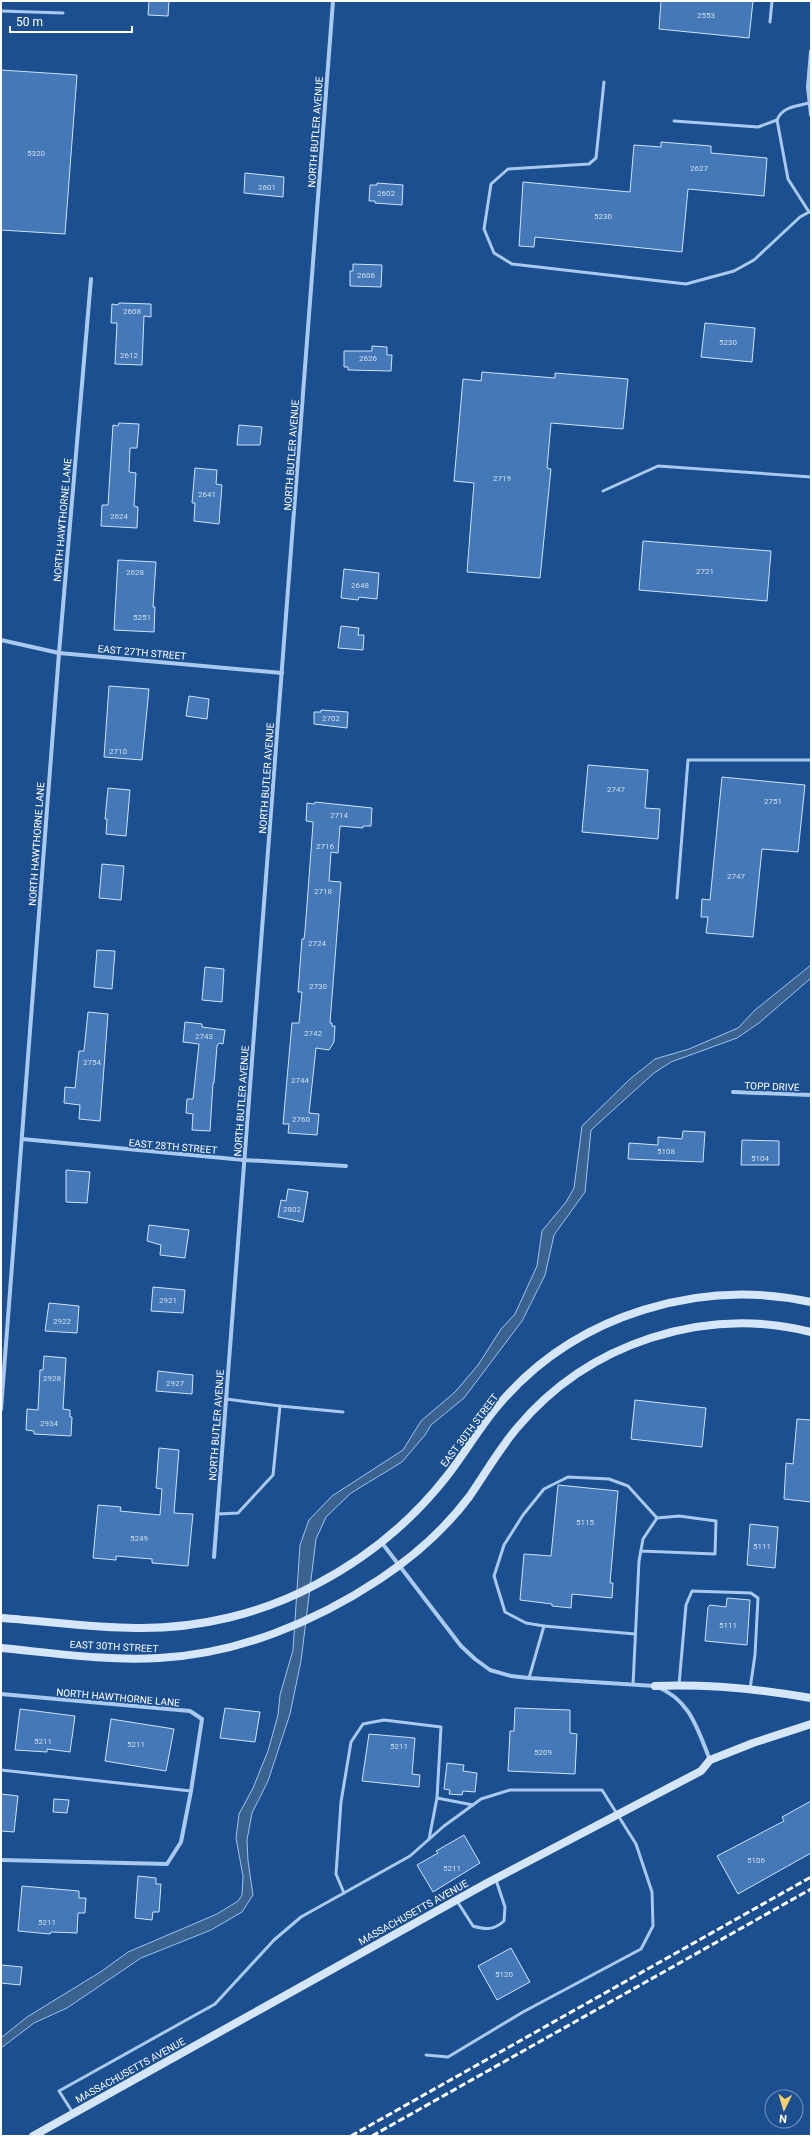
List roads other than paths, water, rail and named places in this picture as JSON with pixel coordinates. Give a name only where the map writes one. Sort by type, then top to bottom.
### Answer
[{"type":"main road","name":"EAST 30TH STREET","points":[[1,1618],[136,1628],[206,1622],[248,1612],[290,1596],[326,1579],[366,1555],[409,1519],[432,1495],[502,1401],[522,1380],[568,1344],[623,1317],[678,1300],[710,1295],[747,1294],[774,1296],[811,1302]]},
{"type":"main road","name":"EAST 30TH STREET","points":[[1,1648],[99,1657],[158,1659],[206,1653],[249,1642],[286,1629],[323,1612],[362,1591],[398,1566],[433,1536],[462,1504],[528,1414],[555,1390],[584,1368],[628,1346],[683,1329],[718,1324],[752,1323],[777,1325],[811,1332]]},
{"type":"main road","points":[[655,1686],[680,1685],[811,1698]]},
{"type":"main road","name":"MASSACHUSETTS AVENUE","points":[[33,2136],[456,1900],[616,1814],[701,1771],[710,1760],[811,1724]]},
{"type":"street","name":"NORTH BUTLER AVENUE","points":[[214,1557],[333,1]]},
{"type":"street","points":[[811,51],[808,79],[811,115]]},
{"type":"street","name":"NORTH HAWTHORNE LANE","points":[[1,1410],[59,653],[91,279]]},
{"type":"street","name":"EAST 27TH STREET","points":[[1,640],[59,653],[282,673]]},
{"type":"street","name":"TOPP DRIVE","points":[[733,1092],[811,1096]]},
{"type":"street","name":"EAST 28TH STREET","points":[[22,1139],[244,1160],[346,1166]]},
{"type":"street","points":[[382,1543],[398,1566],[462,1646],[475,1659],[490,1670],[511,1676],[529,1678],[655,1686],[671,1693],[682,1703],[695,1723],[710,1760]]},
{"type":"street","name":"NORTH HAWTHORNE LANE","points":[[1,1694],[190,1711],[202,1719],[191,1791],[181,1842],[167,1864],[1,1860]]},
{"type":"lane","points":[[770,22],[772,1]]},
{"type":"lane","points":[[1,11],[63,13]]},
{"type":"lane","points":[[604,82],[596,158],[593,161],[589,164],[508,170],[491,184],[484,229],[494,253],[512,264],[686,284],[734,271],[754,260],[800,217],[810,212],[788,179],[777,120],[780,113],[785,109],[809,103]]},
{"type":"lane","points":[[674,121],[758,127],[777,120]]},
{"type":"lane","points":[[603,491],[658,466],[811,477]]},
{"type":"lane","points":[[677,898],[688,760],[811,760]]},
{"type":"lane","points":[[226,1399],[343,1412]]},
{"type":"lane","points":[[218,1514],[238,1513],[273,1475],[280,1406]]},
{"type":"lane","points":[[635,1634],[526,1623],[505,1612],[494,1576],[504,1545],[523,1515],[544,1489],[568,1477],[609,1479],[628,1486],[656,1518]]},
{"type":"lane","points":[[641,1551],[714,1554],[716,1521],[679,1516],[656,1518]]},
{"type":"lane","points":[[633,1685],[639,1560],[643,1539],[656,1518]]},
{"type":"lane","points":[[680,1685],[686,1605],[692,1591],[751,1594],[758,1598],[755,1655],[750,1691]]},
{"type":"lane","points":[[529,1678],[544,1626]]},
{"type":"lane","points":[[344,1893],[336,1874],[341,1802],[351,1742],[363,1724],[384,1720],[441,1727],[437,1798],[430,1839]]},
{"type":"lane","points":[[1,1770],[191,1791]]},
{"type":"lane","points":[[73,2113],[58,2091],[215,2004],[274,1940],[301,1917],[410,1856],[481,1799],[510,1790],[602,1790],[636,1844],[652,1892],[653,1926],[641,1949],[523,2012],[448,2057],[426,2055]]},
{"type":"lane","points":[[437,1798],[472,1805]]},
{"type":"lane","points":[[456,1900],[473,1926],[484,1929],[496,1928],[504,1921],[505,1907],[495,1879]]},
{"type":"water","points":[[811,965],[811,978],[759,1023],[737,1038],[671,1062],[654,1073],[591,1130],[585,1192],[554,1235],[545,1275],[522,1321],[464,1398],[431,1425],[425,1435],[402,1462],[351,1493],[326,1517],[316,1539],[301,1661],[290,1714],[268,1781],[252,1813],[247,1840],[248,1861],[253,1895],[242,1912],[211,1930],[141,1958],[67,2008],[34,2023],[1,2048],[1,2038],[27,2017],[102,1971],[128,1952],[217,1914],[238,1901],[242,1895],[243,1876],[236,1838],[239,1814],[253,1788],[268,1751],[278,1715],[280,1695],[293,1650],[300,1545],[309,1520],[332,1496],[403,1450],[421,1421],[455,1392],[478,1365],[501,1329],[515,1314],[537,1266],[542,1231],[566,1202],[574,1188],[582,1126],[630,1079],[655,1059],[689,1049],[738,1028],[755,1010]]},
{"type":"railway","points":[[351,2136],[811,1877]]},
{"type":"railway","points":[[372,2136],[811,1889]]}]
